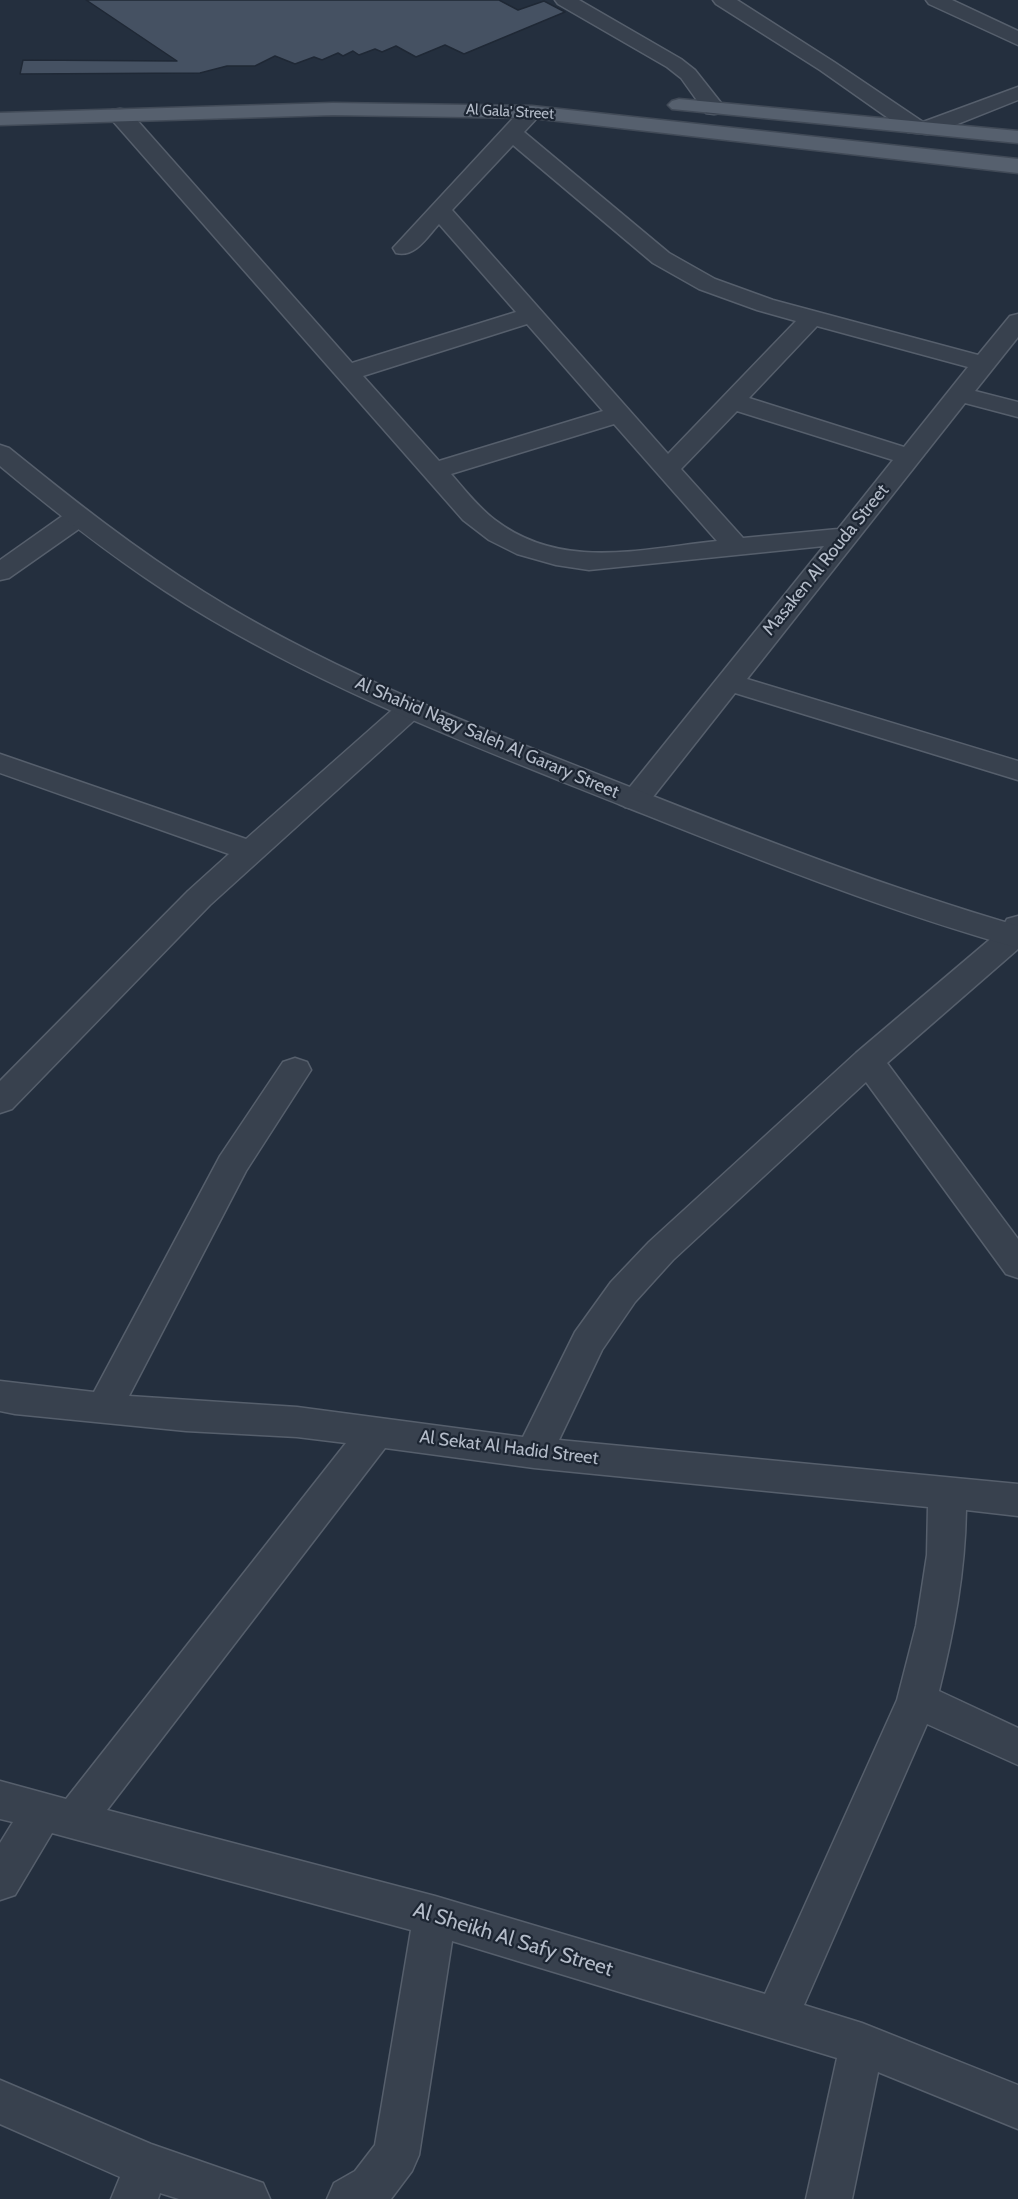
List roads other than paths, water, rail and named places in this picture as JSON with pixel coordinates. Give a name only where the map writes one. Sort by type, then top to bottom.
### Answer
[{"type":"main road","name":"Al Gala' Street","points":[[0,101],[385,90],[567,95]]},
{"type":"main road","points":[[662,103],[1018,137]]},
{"type":"main road","name":"Al Gala' Street","points":[[0,119],[395,108],[532,112],[1018,166]]},
{"type":"street","points":[[565,0],[674,63],[688,75],[714,108]]},
{"type":"street","points":[[723,0],[922,128],[1018,93]]},
{"type":"street","points":[[936,0],[1018,39]]},
{"type":"street","points":[[404,248],[532,112]]},
{"type":"street","points":[[120,115],[434,471],[487,529],[507,541],[550,556],[589,562],[845,536]]},
{"type":"street","points":[[513,134],[652,251],[675,267],[735,296],[984,364]]},
{"type":"street","points":[[440,211],[736,547]]},
{"type":"street","points":[[347,373],[532,315]]},
{"type":"street","points":[[668,469],[812,318]]},
{"type":"street","name":"Masaken Al Rouda Street","points":[[635,800],[1018,321]]},
{"type":"street","points":[[960,394],[1018,410]]},
{"type":"street","points":[[732,401],[909,457]]},
{"type":"street","points":[[434,471],[620,414]]},
{"type":"street","name":"Al Shahid Nagy Saleh Al Garary Street","points":[[0,453],[77,518],[147,567],[225,616],[312,664],[410,708],[763,851],[879,892],[1016,933]]},
{"type":"street","points":[[0,572],[77,518]]},
{"type":"street","points":[[728,682],[1018,771]]},
{"type":"street","points":[[0,1101],[142,955],[250,851],[410,708]]},
{"type":"street","points":[[0,763],[250,851]]},
{"type":"street","points":[[534,1453],[588,1342],[623,1292],[661,1251],[868,1061],[1016,933]]},
{"type":"street","points":[[868,1061],[1018,1265]]},
{"type":"street","points":[[104,1408],[232,1164],[295,1070]]},
{"type":"street","name":"Al Sekat Al Hadid Street","points":[[0,1396],[104,1408],[297,1422],[534,1453],[1018,1500]]},
{"type":"street","points":[[0,1881],[59,1815],[376,1432]]},
{"type":"street","points":[[776,2019],[917,1700],[936,1626],[946,1555],[947,1492]]},
{"type":"street","points":[[917,1700],[1018,1748]]},
{"type":"street","name":"Al Sheikh Al Safy Street","points":[[0,1800],[435,1916],[862,2044],[1018,2107]]},
{"type":"street","points":[[350,2199],[371,2187],[396,2154],[435,1916]]},
{"type":"street","points":[[829,2199],[862,2044]]},
{"type":"street","points":[[0,2102],[142,2182],[247,2199]]}]
